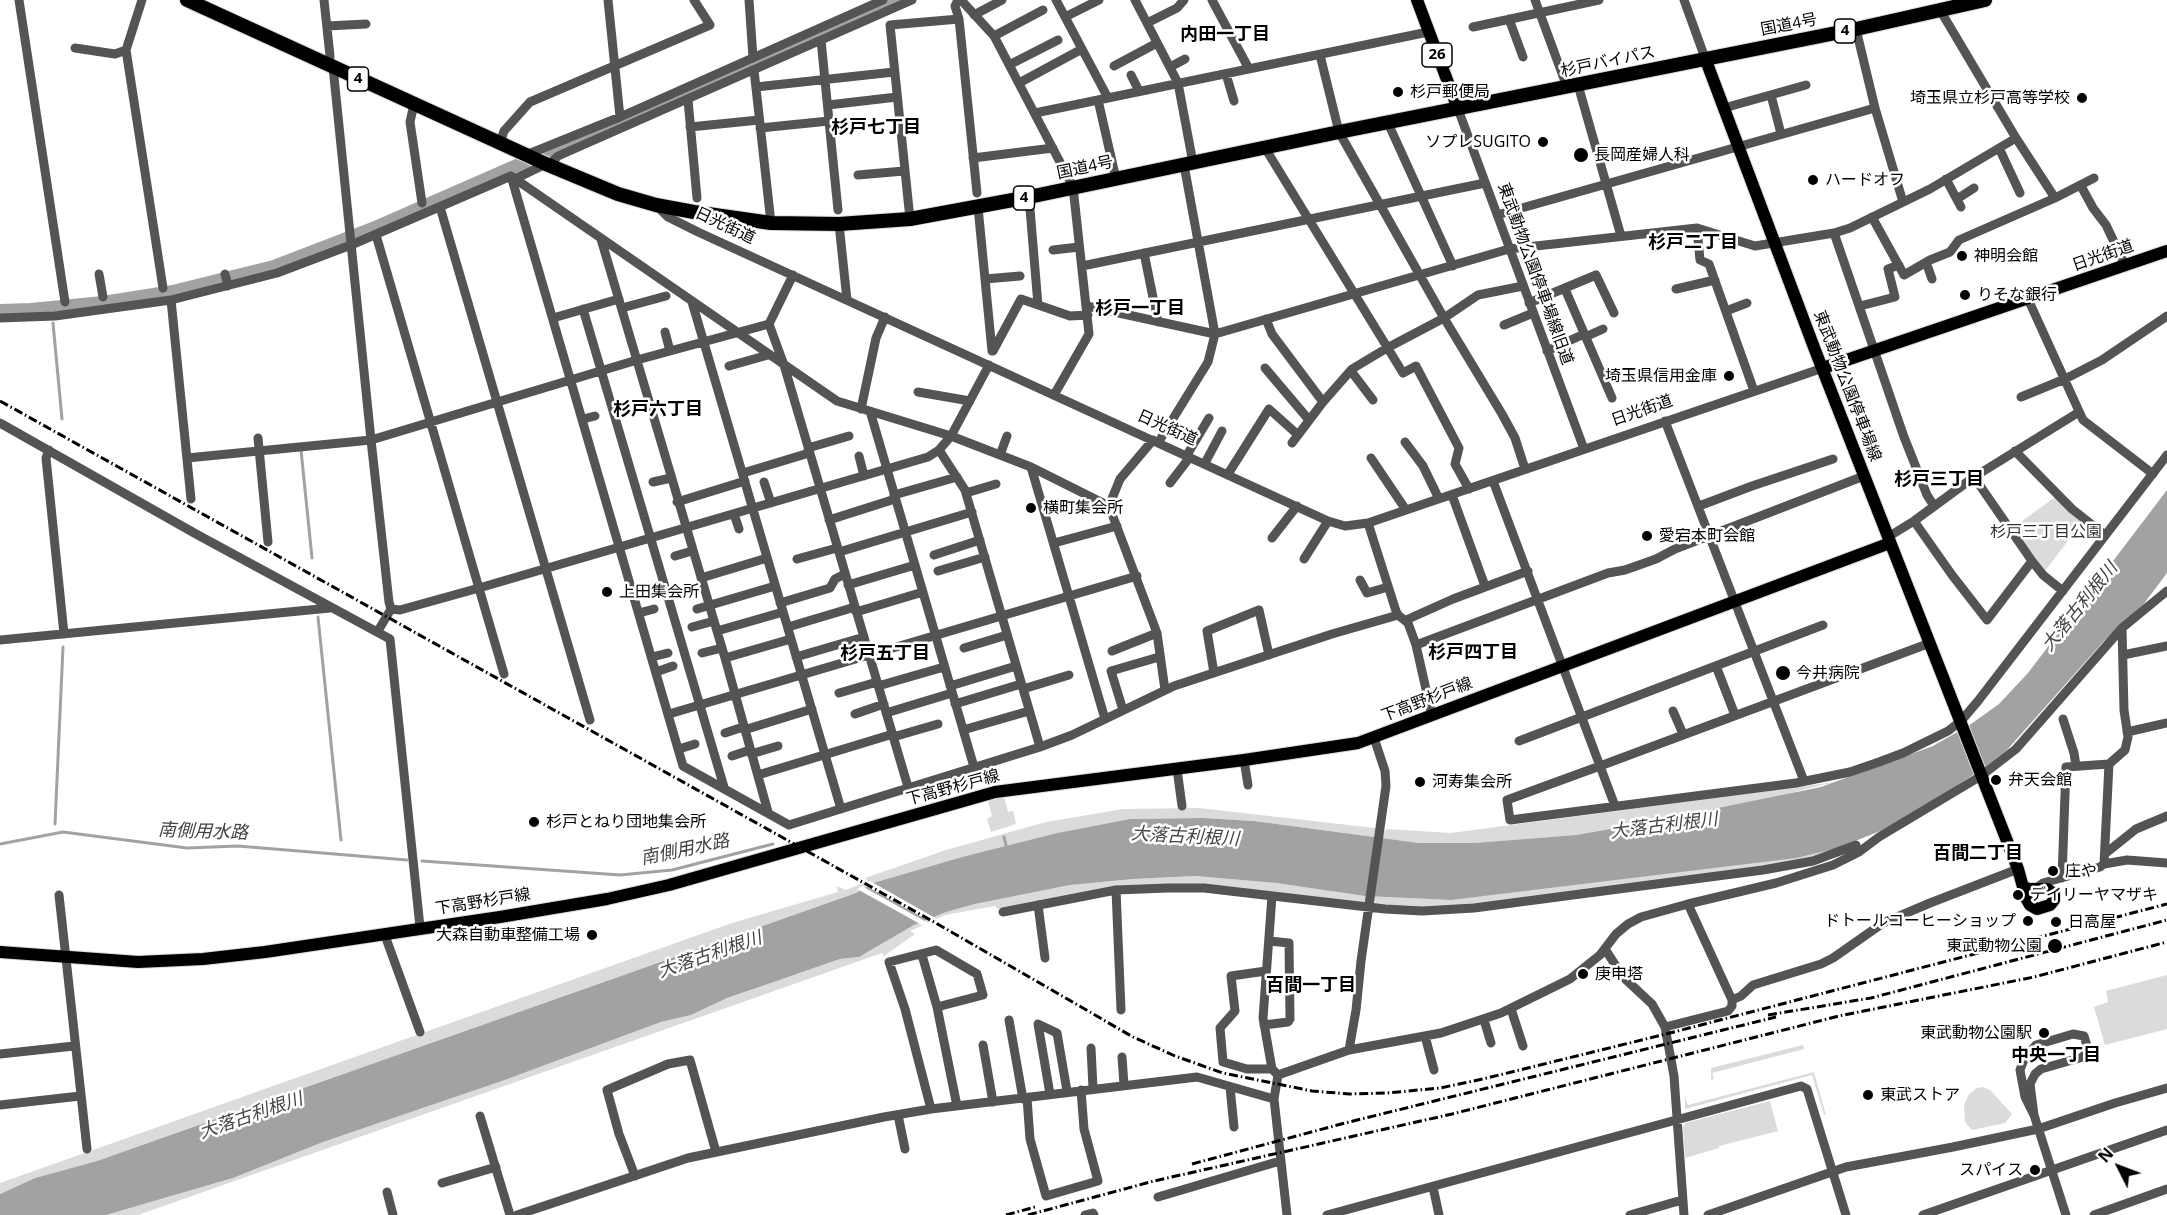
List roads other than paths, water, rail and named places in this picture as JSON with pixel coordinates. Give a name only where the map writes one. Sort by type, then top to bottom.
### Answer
[{"type":"highway","name":"国道4号","points":[[1705,58],[1856,29],[1984,0]]},
{"type":"highway","name":"日光街道","points":[[192,1],[546,164],[618,194],[656,205]]},
{"type":"highway","name":"杉戸バイパス","points":[[1518,97],[1705,58]]},
{"type":"highway","name":"国道4号","points":[[656,205],[771,223],[839,224],[910,219],[1029,197],[1518,97]]},
{"type":"main road","name":"26","points":[[1417,0],[1458,110]]},
{"type":"main road","name":"東武動物公園停車場線","points":[[1705,58],[1981,775]]},
{"type":"main road","name":"日光街道","points":[[1823,368],[2167,250]]},
{"type":"main road","name":"下高野杉戸線","points":[[0,952],[138,962],[203,959],[265,952],[500,916],[634,893],[704,876],[995,792],[1358,743],[1736,602],[1889,540]]},
{"type":"main road","points":[[1981,775],[2018,869],[2030,888],[2028,902],[2037,909],[2052,903],[2055,897],[2052,892],[2044,888],[2030,888]]},
{"type":"street","points":[[19,0],[65,302]]},
{"type":"street","points":[[142,0],[126,50],[163,288]]},
{"type":"street","points":[[324,0],[388,602],[395,610]]},
{"type":"street","points":[[608,0],[620,117]]},
{"type":"street","points":[[500,143],[504,131],[530,102],[710,25],[694,0]]},
{"type":"street","points":[[749,0],[753,58]]},
{"type":"street","points":[[527,155],[620,117],[884,0]]},
{"type":"street","points":[[0,318],[55,316],[171,300],[277,273],[376,235],[546,164],[558,156],[912,0]]},
{"type":"street","points":[[977,193],[959,19],[955,6],[959,0],[994,36],[1073,187],[1089,334],[1054,395]]},
{"type":"street","points":[[974,15],[1002,0]]},
{"type":"street","points":[[1056,0],[1108,98]]},
{"type":"street","points":[[1065,17],[1099,0]]},
{"type":"street","points":[[1109,506],[1119,479],[1156,442],[1208,362],[1215,334],[1199,242],[1178,83],[1135,0]]},
{"type":"street","points":[[1147,23],[1177,8],[1184,0]]},
{"type":"street","points":[[1212,0],[1249,69]]},
{"type":"street","points":[[1534,0],[1573,86],[1621,236]]},
{"type":"street","points":[[1473,27],[1599,0]]},
{"type":"street","points":[[1684,0],[1705,58]]},
{"type":"street","points":[[889,10],[910,219]]},
{"type":"street","points":[[994,36],[1043,10]]},
{"type":"street","points":[[1940,10],[2016,138],[2055,198]]},
{"type":"street","points":[[890,25],[959,19]]},
{"type":"street","points":[[1509,19],[1523,57]]},
{"type":"street","points":[[327,26],[366,24]]},
{"type":"street","points":[[1856,29],[1875,108],[1903,202]]},
{"type":"street","points":[[1035,113],[1428,32]]},
{"type":"street","points":[[821,40],[838,210]]},
{"type":"street","points":[[1009,65],[1058,40]]},
{"type":"street","points":[[1114,66],[1157,43]]},
{"type":"street","points":[[75,48],[115,54],[126,50]]},
{"type":"street","points":[[1019,83],[1082,50]]},
{"type":"street","points":[[1320,55],[1340,132],[1444,318],[1515,438],[1525,469]]},
{"type":"street","points":[[1170,67],[1185,59]]},
{"type":"street","points":[[754,70],[771,223]]},
{"type":"street","points":[[756,87],[894,72]]},
{"type":"street","points":[[1226,74],[1234,102]]},
{"type":"street","points":[[1131,75],[1139,92]]},
{"type":"street","points":[[1724,108],[1806,85]]},
{"type":"street","points":[[1771,95],[1781,134]]},
{"type":"street","points":[[828,105],[897,97]]},
{"type":"street","points":[[688,100],[697,198]]},
{"type":"street","points":[[1098,100],[1116,179]]},
{"type":"street","points":[[414,104],[410,122],[422,203]]},
{"type":"street","points":[[1497,215],[1875,108]]},
{"type":"street","name":"東武動物公園停車場線旧道","points":[[1458,110],[1584,449]]},
{"type":"street","points":[[690,127],[829,121]]},
{"type":"street","points":[[1388,123],[1453,266]]},
{"type":"street","points":[[378,631],[395,610],[479,588],[928,457],[939,450],[951,436],[988,364],[992,351],[1021,299],[1070,316],[1087,311],[1215,334],[1509,249],[1696,228],[1755,246],[1775,244],[1834,233],[1872,217],[1946,180],[2016,138]]},
{"type":"street","points":[[974,158],[1053,148]]},
{"type":"street","points":[[1265,148],[1403,373],[1416,366],[1459,448],[1455,464],[1468,489]]},
{"type":"street","points":[[1999,148],[2020,193]]},
{"type":"street","points":[[858,175],[904,171]]},
{"type":"street","points":[[513,178],[837,401],[951,436],[1031,467],[1109,506],[1157,633],[1166,690]]},
{"type":"street","points":[[513,178],[683,766],[789,825],[1040,747],[1072,735],[1166,690],[1269,655],[1402,618],[1528,571]]},
{"type":"street","points":[[1872,217],[1904,275],[1950,252],[1959,240],[2055,198],[2094,178]]},
{"type":"street","points":[[1946,180],[1957,204],[1974,188]]},
{"type":"street","points":[[1082,266],[1485,183]]},
{"type":"street","points":[[2081,186],[2092,208],[2106,225],[2125,266]]},
{"type":"street","points":[[1029,197],[1038,305]]},
{"type":"street","name":"日光街道","points":[[656,205],[668,217],[678,222],[1156,442],[1328,520],[1345,525],[1368,523],[1823,368]]},
{"type":"street","points":[[441,207],[497,402],[549,567],[590,720]]},
{"type":"street","points":[[978,207],[992,351]]},
{"type":"street","points":[[839,224],[847,300]]},
{"type":"street","points":[[1696,228],[1700,260],[1709,264],[1754,391]]},
{"type":"street","points":[[1834,233],[1908,448],[1927,495],[1934,506]]},
{"type":"street","points":[[376,235],[504,674]]},
{"type":"street","points":[[601,239],[725,658],[768,812]]},
{"type":"street","points":[[1053,249],[1079,247]]},
{"type":"street","points":[[1144,253],[1158,322]]},
{"type":"street","points":[[1926,262],[1932,279]]},
{"type":"street","points":[[1860,306],[1895,297],[1888,269],[1899,265]]},
{"type":"street","points":[[99,274],[103,297]]},
{"type":"street","points":[[225,274],[228,286]]},
{"type":"street","points":[[793,275],[769,324],[784,365],[908,787]]},
{"type":"street","points":[[1529,303],[1565,290],[1596,275],[1614,313]]},
{"type":"street","points":[[985,279],[1020,276]]},
{"type":"street","points":[[1676,289],[1715,280]]},
{"type":"street","points":[[1228,474],[1269,409],[1294,439],[1351,371],[1387,348],[1444,318],[1478,295],[1522,285]]},
{"type":"street","points":[[1565,290],[1612,398]]},
{"type":"street","points":[[553,318],[583,309],[666,296]]},
{"type":"street","points":[[2028,299],[2086,423],[2153,474]]},
{"type":"street","points":[[171,300],[191,499]]},
{"type":"street","points":[[692,302],[841,809]]},
{"type":"street","points":[[1726,311],[1747,303]]},
{"type":"street","points":[[583,309],[724,788]]},
{"type":"street","points":[[1503,325],[1533,313]]},
{"type":"street","points":[[2021,397],[2065,379],[2102,360],[2167,316]]},
{"type":"street","points":[[885,317],[876,338],[866,410],[895,497],[974,767]]},
{"type":"street","points":[[1266,319],[1272,334],[1323,402]]},
{"type":"street","points":[[187,458],[371,440],[637,360],[769,324]]},
{"type":"street","points":[[1547,351],[1603,329]]},
{"type":"street","points":[[664,332],[670,351]]},
{"type":"street","points":[[729,366],[768,355]]},
{"type":"street","points":[[1265,368],[1309,420]]},
{"type":"street","points":[[1351,371],[1373,400]]},
{"type":"street","points":[[918,392],[970,401]]},
{"type":"street","points":[[1889,540],[1974,477],[2079,412]]},
{"type":"street","points":[[583,419],[595,416]]},
{"type":"street","points":[[1170,483],[1209,418]]},
{"type":"street","points":[[1665,421],[1804,781]]},
{"type":"street","points":[[0,423],[330,608],[390,639],[420,927]]},
{"type":"street","points":[[1205,463],[1222,431]]},
{"type":"street","points":[[678,501],[849,436]]},
{"type":"street","points":[[1000,455],[1007,436]]},
{"type":"street","points":[[258,438],[268,542]]},
{"type":"street","points":[[1405,442],[1423,466],[1439,499]]},
{"type":"street","points":[[49,450],[46,458],[64,634]]},
{"type":"street","points":[[939,450],[966,493],[1040,747]]},
{"type":"street","points":[[2015,451],[2072,509],[2105,535]]},
{"type":"street","points":[[1930,643],[1507,800],[1510,820],[1804,781],[1850,772],[1903,753],[1948,731],[1961,723],[2167,455]]},
{"type":"street","points":[[859,456],[864,476]]},
{"type":"street","points":[[1371,458],[1406,510]]},
{"type":"street","points":[[1699,506],[1833,459]]},
{"type":"street","points":[[1031,467],[1105,719]]},
{"type":"street","points":[[1416,645],[1608,573],[1656,559],[1675,549],[1864,476]]},
{"type":"street","points":[[829,520],[957,477]]},
{"type":"street","points":[[1974,477],[2043,575],[2064,591]]},
{"type":"street","points":[[653,482],[671,478]]},
{"type":"street","points":[[1493,481],[1615,806]]},
{"type":"street","points":[[764,482],[771,503]]},
{"type":"street","points":[[966,493],[996,484]]},
{"type":"street","points":[[1452,495],[1485,586]]},
{"type":"street","points":[[1272,538],[1297,506]]},
{"type":"street","points":[[797,559],[905,533],[972,512]]},
{"type":"street","points":[[734,514],[739,529]]},
{"type":"street","points":[[1304,559],[1328,520]]},
{"type":"street","points":[[1914,521],[1987,620],[2032,561]]},
{"type":"street","points":[[1368,523],[1388,587],[1416,645],[1432,716]]},
{"type":"street","points":[[1054,543],[1117,526]]},
{"type":"street","points":[[934,555],[980,540]]},
{"type":"street","points":[[675,556],[692,551]]},
{"type":"street","points":[[938,571],[985,557]]},
{"type":"street","points":[[701,578],[767,558]]},
{"type":"street","points":[[848,585],[915,566]]},
{"type":"street","points":[[717,631],[830,588],[836,579],[845,574]]},
{"type":"street","points":[[669,714],[1137,576]]},
{"type":"street","points":[[1360,580],[1367,593],[1388,587]]},
{"type":"street","points":[[697,609],[775,586]]},
{"type":"street","points":[[1266,970],[1232,976],[1235,1011],[1220,1028],[1223,1062],[1247,1069],[1275,1072],[1349,1050],[1441,1033],[1511,1009],[1562,985],[1605,949],[1616,934],[1628,924],[1688,904],[1776,883],[1833,865],[1860,852],[1879,837],[1981,775],[2016,749],[2122,628],[2167,591]]},
{"type":"street","points":[[788,627],[923,592]]},
{"type":"street","points":[[0,640],[330,608]]},
{"type":"street","points":[[639,613],[654,609]]},
{"type":"street","points":[[1214,673],[1207,631],[1259,610],[1269,655]]},
{"type":"street","points":[[692,627],[714,621]]},
{"type":"street","points":[[1519,741],[1823,625]]},
{"type":"street","points":[[2052,892],[2060,878],[2066,767],[2109,764],[2125,750],[2127,732],[2124,710],[2122,628]]},
{"type":"street","points":[[1112,651],[1157,633]]},
{"type":"street","points":[[964,648],[1007,635]]},
{"type":"street","points":[[796,657],[864,637]]},
{"type":"street","points":[[725,658],[791,639]]},
{"type":"street","points":[[2123,655],[2167,646]]},
{"type":"street","points":[[702,653],[722,648]]},
{"type":"street","points":[[652,657],[668,653]]},
{"type":"street","points":[[1123,710],[1111,671],[1160,657]]},
{"type":"street","points":[[656,672],[673,666]]},
{"type":"street","points":[[855,714],[885,709],[1016,666]]},
{"type":"street","points":[[1716,666],[1734,715]]},
{"type":"street","points":[[839,693],[944,667]]},
{"type":"street","points":[[955,704],[1069,675]]},
{"type":"street","points":[[725,733],[812,709]]},
{"type":"street","points":[[963,730],[1029,711]]},
{"type":"street","points":[[1673,711],[1683,734]]},
{"type":"street","points":[[2063,719],[2076,766]]},
{"type":"street","points":[[2127,732],[2167,723]]},
{"type":"street","points":[[758,775],[825,754],[938,724]]},
{"type":"street","points":[[1349,1050],[1381,829],[1386,777],[1374,738]]},
{"type":"street","points":[[679,749],[695,744]]},
{"type":"street","points":[[732,756],[778,746]]},
{"type":"street","points":[[1244,760],[1248,785]]},
{"type":"street","points":[[2104,864],[2109,764]]},
{"type":"street","points":[[1177,769],[1182,806]]},
{"type":"street","points":[[2106,853],[2136,829],[2167,816]]},
{"type":"street","points":[[1003,912],[1116,890],[1204,888],[1370,906],[1442,911],[1500,906],[1795,864],[1822,858],[1856,845]]},
{"type":"street","points":[[2030,888],[2104,864],[2127,860],[2167,862]]},
{"type":"street","points":[[1732,1000],[1741,996],[1753,985],[1821,964],[1833,958],[1883,923],[2018,869]]},
{"type":"street","points":[[1116,890],[1121,1010]]},
{"type":"street","points":[[59,895],[87,1149]]},
{"type":"street","points":[[1272,896],[1264,1025],[1275,1072],[1274,1099],[1287,1215]]},
{"type":"street","points":[[1665,1027],[1728,1011],[1732,1006],[1732,1000],[1688,904]]},
{"type":"street","points":[[1038,905],[1045,958]]},
{"type":"street","points":[[386,933],[420,1032]]},
{"type":"street","points":[[1264,1025],[1288,1022],[1290,1019],[1289,943],[1269,941]]},
{"type":"street","points":[[1605,949],[1623,977],[1652,1005],[1665,1027],[1674,1076],[1684,1215]]},
{"type":"street","points":[[932,1109],[905,1009],[889,962],[936,950],[977,974],[983,995],[937,1007]]},
{"type":"street","points":[[922,955],[937,1007],[957,1106]]},
{"type":"street","points":[[1511,1009],[1523,1046]]},
{"type":"street","points":[[1009,1020],[1025,1099],[1030,1139],[1046,1196],[1098,1181],[1084,1130],[1081,1090]]},
{"type":"street","points":[[1484,1020],[1491,1043]]},
{"type":"street","points":[[1050,1094],[1038,1024],[1058,1033],[1067,1091]]},
{"type":"street","points":[[2034,1115],[2030,1084],[2035,1074],[2042,1069],[2083,1057],[2088,1049],[2084,1036],[2073,1034],[2042,1043],[2031,1049],[2020,1070],[2025,1097],[2034,1115],[2066,1215]]},
{"type":"street","points":[[1425,1036],[1434,1070]]},
{"type":"street","points":[[983,1045],[993,1102]]},
{"type":"street","points":[[0,1054],[74,1046]]},
{"type":"street","points":[[1091,1048],[1093,1088]]},
{"type":"street","points":[[1122,1057],[1124,1084]]},
{"type":"street","points":[[635,1176],[607,1090],[668,1065],[690,1060],[716,1152]]},
{"type":"street","points":[[517,1215],[688,1158],[898,1114],[1025,1099],[1067,1091],[1197,1077],[1274,1099]]},
{"type":"street","points":[[1327,1215],[1803,1086],[1807,1089],[1846,1215]]},
{"type":"street","points":[[1230,1087],[1234,1127]]},
{"type":"street","points":[[1707,1215],[1846,1167],[2038,1129],[2115,1102],[2167,1088]]},
{"type":"street","points":[[0,1105],[80,1096]]},
{"type":"street","points":[[898,1114],[905,1149]]},
{"type":"street","points":[[480,1116],[510,1215]]},
{"type":"street","points":[[1923,1215],[2167,1130]]},
{"type":"street","points":[[1158,1197],[1280,1161]]},
{"type":"street","points":[[442,1184],[496,1167]]},
{"type":"street","points":[[1433,1187],[1439,1215]]},
{"type":"street","points":[[2094,1215],[2167,1189]]},
{"type":"street","points":[[387,1192],[393,1215]]},
{"type":"street","points":[[1630,1215],[1682,1200]]},
{"type":"street","points":[[1085,1215],[1093,1213],[1094,1215]]},
{"type":"water","name":"大落古利根川","points":[[2167,490],[2167,573],[2143,605],[2104,641],[2006,751],[1987,766],[1895,825],[1838,848],[1796,858],[1451,900],[1365,896],[1276,883],[1195,876],[1070,885],[946,912],[914,925],[859,957],[840,959],[727,998],[691,1015],[661,1022],[502,1081],[323,1142],[233,1178],[106,1215],[0,1215],[0,1194],[35,1178],[97,1161],[856,893],[873,883],[1057,833],[1130,819],[1203,818],[1254,821],[1419,843],[1474,843],[1576,835],[1821,787],[1933,746],[1971,724],[1999,704],[2028,673]]},
{"type":"waterway","points":[[0,312],[103,304],[173,293],[274,268],[373,230],[898,0]]},
{"type":"waterway","points":[[53,323],[62,419]]},
{"type":"waterway","points":[[301,450],[312,558]]},
{"type":"waterway","points":[[318,617],[341,840]]},
{"type":"waterway","points":[[55,824],[63,647]]},
{"type":"waterway","name":"南側用水路","points":[[0,844],[63,832],[187,848],[238,846],[407,860]]},
{"type":"waterway","points":[[1004,837],[1007,849]]},
{"type":"waterway","name":"南側用水路","points":[[422,861],[620,875],[672,870],[773,844]]},
{"type":"railway","points":[[0,401],[934,922],[1133,1037],[1175,1056],[1223,1073],[1312,1091],[1350,1094],[1440,1088],[1666,1034],[2167,904]]},
{"type":"railway","points":[[1768,1015],[1871,998],[2167,920]]},
{"type":"railway","points":[[1028,1215],[1154,1181],[1452,1114],[1839,1016],[2034,977],[2167,942]]},
{"type":"railway","points":[[1192,1164],[1345,1123],[1776,1017]]},
{"type":"railway","points":[[1006,1215],[1035,1207]]},
{"type":"place","name":"杉戸郵便局","points":[[1398,92]]},
{"type":"place","name":"埼玉県立杉戸高等学校","points":[[2082,98]]},
{"type":"place","name":"ソプレSUGITO","points":[[1543,142]]},
{"type":"place","name":"長岡産婦人科","points":[[1581,155]]},
{"type":"place","name":"ハードオフ","points":[[1813,180]]},
{"type":"place","name":"神明会館","points":[[1962,256]]},
{"type":"place","name":"りそな銀行","points":[[1965,295]]},
{"type":"place","name":"埼玉県信用金庫","points":[[1729,376]]},
{"type":"place","name":"横町集会所","points":[[1031,508]]},
{"type":"place","name":"愛宕本町会館","points":[[1647,536]]},
{"type":"place","name":"上田集会所","points":[[607,592]]},
{"type":"place","name":"今井病院","points":[[1783,673]]},
{"type":"place","name":"弁天会館","points":[[1996,780]]},
{"type":"place","name":"河寿集会所","points":[[1420,782]]},
{"type":"place","name":"杉戸とねり団地集会所","points":[[534,822]]},
{"type":"place","name":"庄や","points":[[2053,871]]},
{"type":"place","name":"デイリーヤマザキ","points":[[2018,895]]},
{"type":"place","name":"ドトールコーヒーショップ","points":[[2028,921]]},
{"type":"place","name":"日高屋","points":[[2056,922]]},
{"type":"place","name":"大森自動車整備工場","points":[[592,935]]},
{"type":"place","name":"東武動物公園","points":[[2055,946]]},
{"type":"place","name":"庚申塔","points":[[1583,974]]},
{"type":"place","name":"東武動物公園駅","points":[[2044,1033]]},
{"type":"place","name":"東武ストア","points":[[1868,1095]]},
{"type":"place","name":"スパイス","points":[[2035,1170]]},
{"type":"district","name":"内田一丁目","points":[[1225,35]]},
{"type":"district","name":"杉戸七丁目","points":[[876,128]]},
{"type":"district","name":"杉戸二丁目","points":[[1693,243]]},
{"type":"district","name":"杉戸一丁目","points":[[1140,309]]},
{"type":"district","name":"杉戸六丁目","points":[[658,410]]},
{"type":"district","name":"杉戸三丁目","points":[[1939,480]]},
{"type":"district","name":"杉戸四丁目","points":[[1473,653]]},
{"type":"district","name":"杉戸五丁目","points":[[885,654]]},
{"type":"district","name":"百間二丁目","points":[[1978,854]]},
{"type":"district","name":"百間一丁目","points":[[1311,986]]},
{"type":"district","name":"中央一丁目","points":[[2056,1056]]},
{"type":"park label","name":"杉戸三丁目公園","points":[[2046,532]]}]
